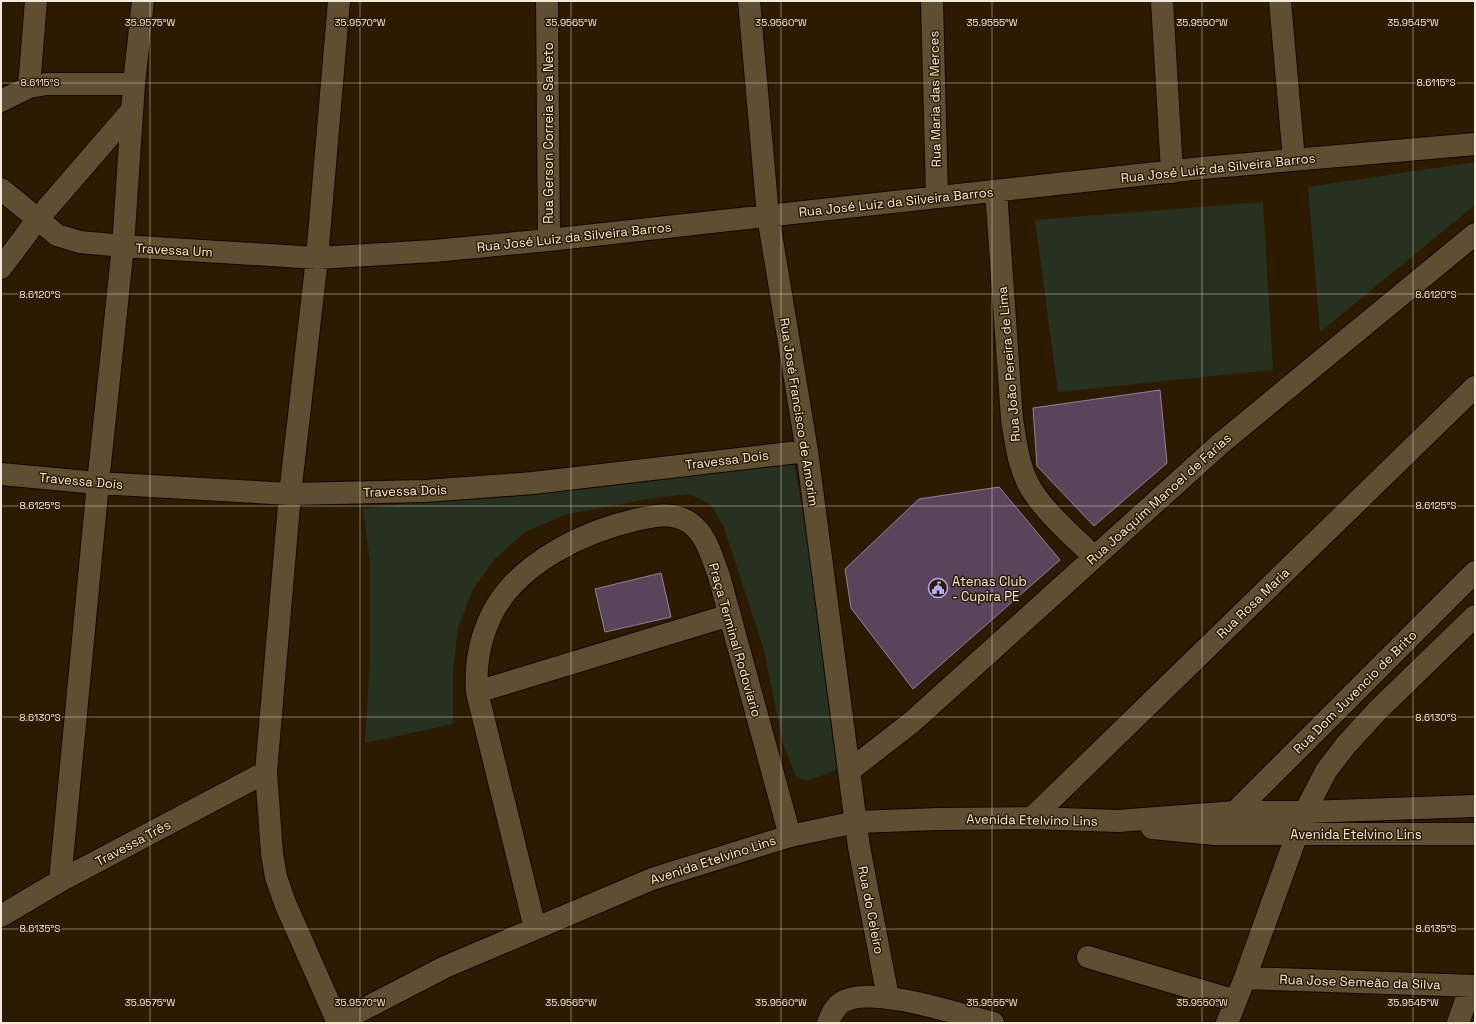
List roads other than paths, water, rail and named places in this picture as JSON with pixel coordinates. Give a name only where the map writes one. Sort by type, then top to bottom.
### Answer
[{"type":"street","points":[[29,87],[36,1]]},
{"type":"street","points":[[60,881],[122,246],[134,84],[144,1]]},
{"type":"street","points":[[338,1023],[285,903],[276,877],[272,853],[266,772],[290,494],[317,258],[339,1]]},
{"type":"street","name":"Rua Gerson Correia e Sa Neto","points":[[547,1],[549,240]]},
{"type":"street","name":"Rua José Francisco de Amorim","points":[[749,1],[768,216],[807,451],[848,771],[856,822]]},
{"type":"street","name":"Rua Maria das Merces","points":[[932,1],[937,197]]},
{"type":"street","points":[[1162,1],[1172,172]]},
{"type":"street","points":[[1280,1],[1294,160]]},
{"type":"street","points":[[1,101],[29,87],[75,83],[134,84]]},
{"type":"street","points":[[1,268],[37,220],[132,110]]},
{"type":"street","name":"Rua José Luiz da Silveira Barros","points":[[317,258],[434,251],[549,240],[1172,172],[1475,144]]},
{"type":"street","name":"Travessa Um","points":[[1,189],[57,235],[80,242],[317,258]]},
{"type":"street","name":"Rua João Pereira de Lima","points":[[996,191],[1012,419],[1023,472],[1033,492],[1052,515],[1094,557]]},
{"type":"street","name":"Rua Joaquim Manoel de Farias","points":[[848,771],[912,722],[1220,444],[1475,234]]},
{"type":"street","name":"Rua Rosa Maria","points":[[1032,818],[1475,387]]},
{"type":"street","name":"Travessa Dois","points":[[1,474],[98,483],[290,494],[425,491],[533,483],[807,451]]},
{"type":"street","name":"Praça Terminal Rodoviario","points":[[535,928],[477,692],[476,671],[479,650],[493,612],[509,590],[527,572],[560,548],[585,536],[621,523],[655,516],[668,516],[680,518],[691,524],[700,532],[708,547],[719,576],[790,836]]},
{"type":"street","name":"Rua Dom Juvencio de Brito","points":[[1235,812],[1475,572]]},
{"type":"street","points":[[477,692],[730,615]]},
{"type":"street","points":[[1227,1023],[1245,978],[1305,812],[1326,771],[1346,745],[1378,710],[1475,616]]},
{"type":"street","name":"Travessa Três","points":[[1,916],[60,881],[266,772]]},
{"type":"street","name":"Avenida Etelvino Lins","points":[[338,1023],[445,967],[652,879],[790,836],[856,822],[1032,818],[1118,821],[1235,812],[1305,812],[1475,806]]},
{"type":"street","name":"Avenida Etelvino Lins","points":[[1118,821],[1182,832],[1297,835],[1475,834]]},
{"type":"street","name":"Rua do Celeiro","points":[[856,822],[888,997]]},
{"type":"street","points":[[1088,957],[1236,1000]]},
{"type":"street","name":"Rua Jose Semeão da Silva","points":[[1245,978],[1473,986]]},
{"type":"street","points":[[1458,1023],[1473,986]]},
{"type":"street","points":[[828,1023],[833,1010],[841,1002],[862,996],[888,997],[993,1023]]},
{"type":"place","name":"Atenas Club - Cupira PE","points":[[938,588]]}]
